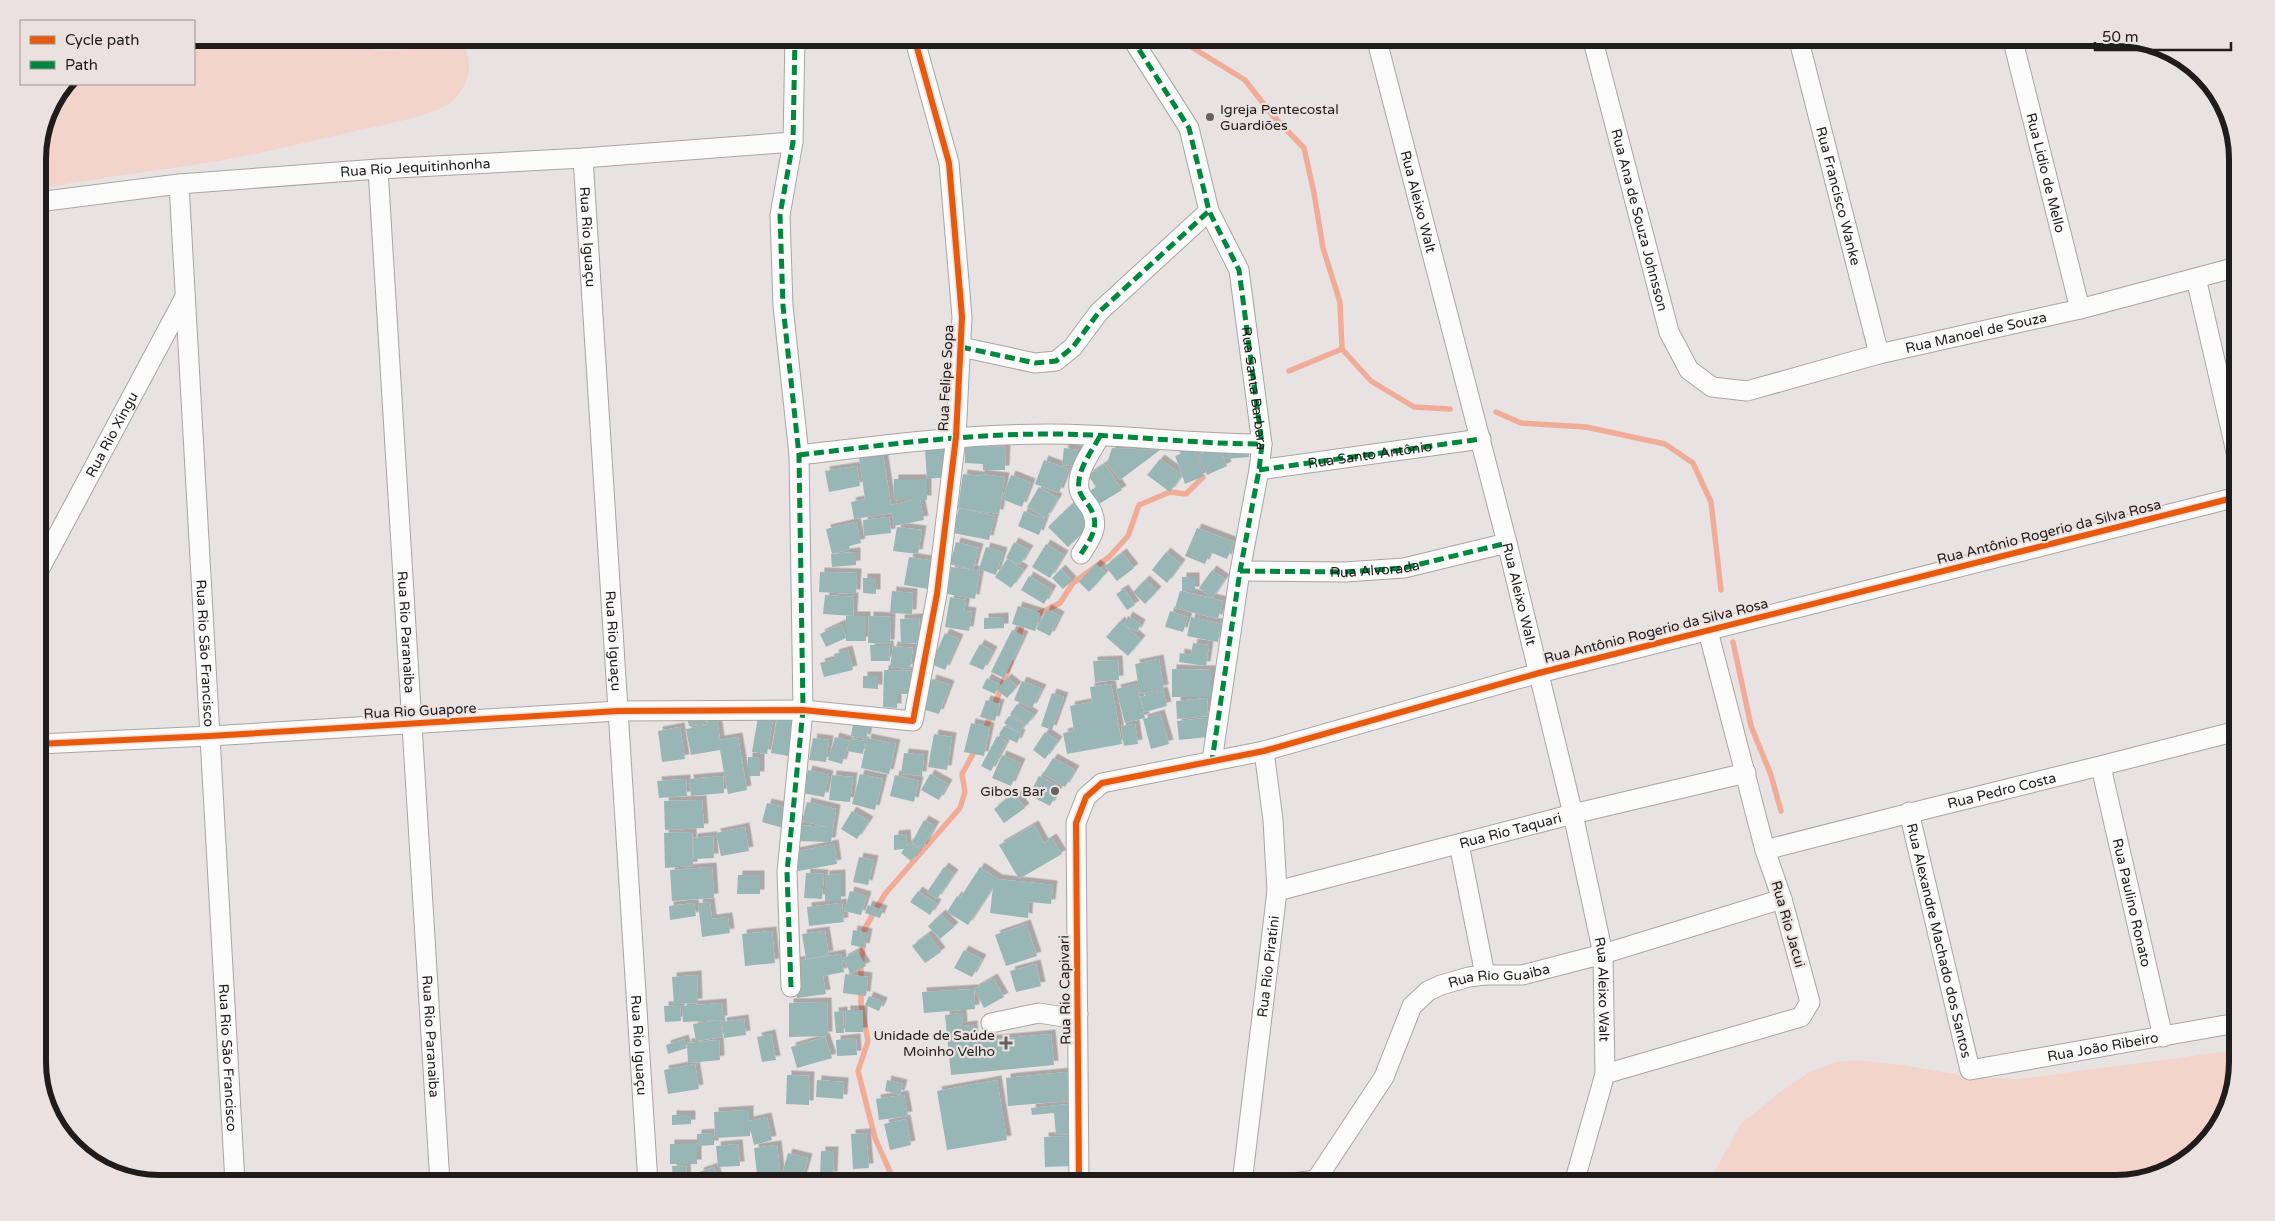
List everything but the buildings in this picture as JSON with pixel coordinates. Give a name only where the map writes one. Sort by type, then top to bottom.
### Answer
[{"type":"street","points":[[791,987],[787,872],[803,710],[799,455],[783,306],[780,215],[793,142],[796,46]]},
{"type":"street","name":"Rua Felipe Sopa","points":[[913,722],[937,594],[956,437],[962,317],[949,163],[916,46]]},
{"type":"street","name":"Rua Santa Barbara","points":[[1136,46],[1189,128],[1209,210],[1239,270],[1262,444],[1260,470],[1240,571],[1212,761]]},
{"type":"street","name":"Rua Aleixo Walt","points":[[1378,46],[1507,543],[1574,814],[1603,954],[1605,1074],[1577,1175]]},
{"type":"street","name":"Rua Ana de Souza Johnsson","points":[[1594,46],[1669,332],[1689,370],[1712,387]]},
{"type":"street","name":"Rua Francisco Wanke","points":[[1800,46],[1879,354]]},
{"type":"street","name":"Rua Lidio de Mello","points":[[2014,46],[2080,309]]},
{"type":"street","name":"Rua Rio Jequitinhonha","points":[[46,201],[179,184],[378,169],[583,158],[793,142]]},
{"type":"street","name":"Rua Rio Iguaçu","points":[[583,158],[647,1175]]},
{"type":"street","name":"Rua Rio Paranaiba","points":[[378,169],[439,1175]]},
{"type":"street","name":"Rua Rio São Francisco","points":[[179,184],[234,1175]]},
{"type":"street","points":[[961,347],[1035,363],[1056,361],[1074,347],[1099,312],[1209,210]]},
{"type":"street","name":"Rua Manoel de Souza","points":[[1712,387],[1747,391],[1879,354],[2080,309],[2229,269]]},
{"type":"street","points":[[2196,278],[2229,421]]},
{"type":"street","name":"Rua Rio Xingu","points":[[46,557],[185,296]]},
{"type":"street","points":[[799,455],[956,437],[1050,434],[1222,444],[1262,444]]},
{"type":"street","points":[[1081,554],[1094,533],[1096,523],[1093,513],[1079,491],[1079,480],[1100,436]]},
{"type":"street","name":"Rua Santo Antônio","points":[[1260,470],[1481,440]]},
{"type":"street","name":"Rua Antônio Rogerio da Silva Rosa","points":[[1086,797],[1102,783],[1264,751],[1539,673],[2229,499]]},
{"type":"street","name":"Rua Alvorada","points":[[1240,571],[1345,572],[1404,568],[1507,543]]},
{"type":"street","name":"Rua Rio Jacui","points":[[1605,1074],[1801,1017],[1810,1002],[1782,899],[1765,850],[1708,631]]},
{"type":"street","name":"Rua Rio Guapore","points":[[46,744],[618,712],[803,710],[913,722]]},
{"type":"street","name":"Rua Pedro Costa","points":[[1765,850],[1909,812],[2101,767],[2229,734]]},
{"type":"street","name":"Rua Rio Piratini","points":[[1243,1175],[1277,891],[1273,820],[1264,751]]},
{"type":"street","name":"Rua Paulino Ronato","points":[[2101,767],[2163,1038]]},
{"type":"street","name":"Rua Rio Taquari","points":[[1277,891],[1574,814],[1746,773]]},
{"type":"street","name":"Rua Rio Capivari","points":[[1080,1175],[1076,823],[1086,797]]},
{"type":"street","name":"Rua Alexandre Machado dos Santos","points":[[1909,812],[1970,1070]]},
{"type":"street","points":[[1459,844],[1485,975]]},
{"type":"street","name":"Rua Rio Guaiba","points":[[1326,1175],[1384,1077],[1412,1006],[1428,991],[1441,985],[1485,975],[1522,975],[1603,954],[1782,899]]},
{"type":"street","points":[[991,1023],[1040,1013],[1064,1017],[1078,1014]]},
{"type":"street","name":"Rua João Ribeiro","points":[[1970,1070],[2163,1038],[2229,1025]]},
{"type":"shaded area","points":[[195,46],[358,46],[369,49],[401,50],[437,46],[464,46],[466,50],[469,66],[466,82],[451,102],[435,111],[385,125],[213,162],[46,188],[48,137],[61,103],[74,85],[195,85]]},
{"type":"shaded area","points":[[2229,1051],[2228,1077],[2225,1091],[2210,1125],[2196,1142],[2185,1151],[2172,1160],[2145,1171],[2116,1175],[1712,1175],[1741,1124],[1779,1093],[1809,1072],[1835,1062],[1856,1060],[1902,1065],[1972,1077],[2019,1079]]},
{"type":"waterway","points":[[1190,46],[1245,80],[1273,116],[1304,148],[1323,248],[1340,302],[1342,349],[1371,381],[1414,407],[1450,409]]},
{"type":"waterway","points":[[1289,371],[1342,349]]},
{"type":"waterway","points":[[1496,412],[1521,423],[1586,427],[1665,444],[1693,463],[1711,502],[1721,590]]},
{"type":"waterway","points":[[1034,616],[1060,603],[1073,583],[1109,557],[1128,536],[1139,505],[1170,492],[1186,494],[1203,477]]},
{"type":"waterway","points":[[1018,639],[1023,623],[1026,621]]},
{"type":"waterway","points":[[1733,642],[1751,726],[1771,775],[1781,811]]},
{"type":"waterway","points":[[984,733],[1011,662]]},
{"type":"waterway","points":[[891,1175],[875,1138],[858,1071],[868,1041],[861,1004],[861,966],[865,928],[885,894],[960,808],[965,792],[962,774],[976,748]]},
{"type":"marked path","points":[[791,987],[787,872],[803,710],[799,455],[783,306],[780,215],[793,142],[795,46]]},
{"type":"marked path","points":[[1137,46],[1189,128],[1209,211],[1239,270],[1262,444],[1240,571],[1212,761]]},
{"type":"marked path","points":[[961,347],[1035,363],[1056,361],[1073,347],[1099,312],[1209,211]]},
{"type":"marked path","points":[[799,455],[924,441],[1018,434],[1076,434],[1262,444]]},
{"type":"marked path","points":[[1081,554],[1092,536],[1095,525],[1093,513],[1080,491],[1080,475],[1085,461],[1100,436]]},
{"type":"marked path","points":[[1259,470],[1481,439]]},
{"type":"marked path","points":[[1240,571],[1345,572],[1404,568],[1507,543]]},
{"type":"cycle path","points":[[46,744],[210,736],[618,711],[803,710],[913,721],[937,594],[956,437],[962,317],[949,163],[916,46]]},
{"type":"cycle path","points":[[1079,1175],[1076,823],[1086,797],[1102,783],[1264,751],[1539,673],[2229,499]]},
{"type":"place","name":"Igreja Pentecostal Guardiões","points":[[1210,117]]},
{"type":"place","name":"Gibos Bar","points":[[1055,791]]},
{"type":"place","name":"Unidade de Saúde Moinho Velho","points":[[1006,1043]]}]
